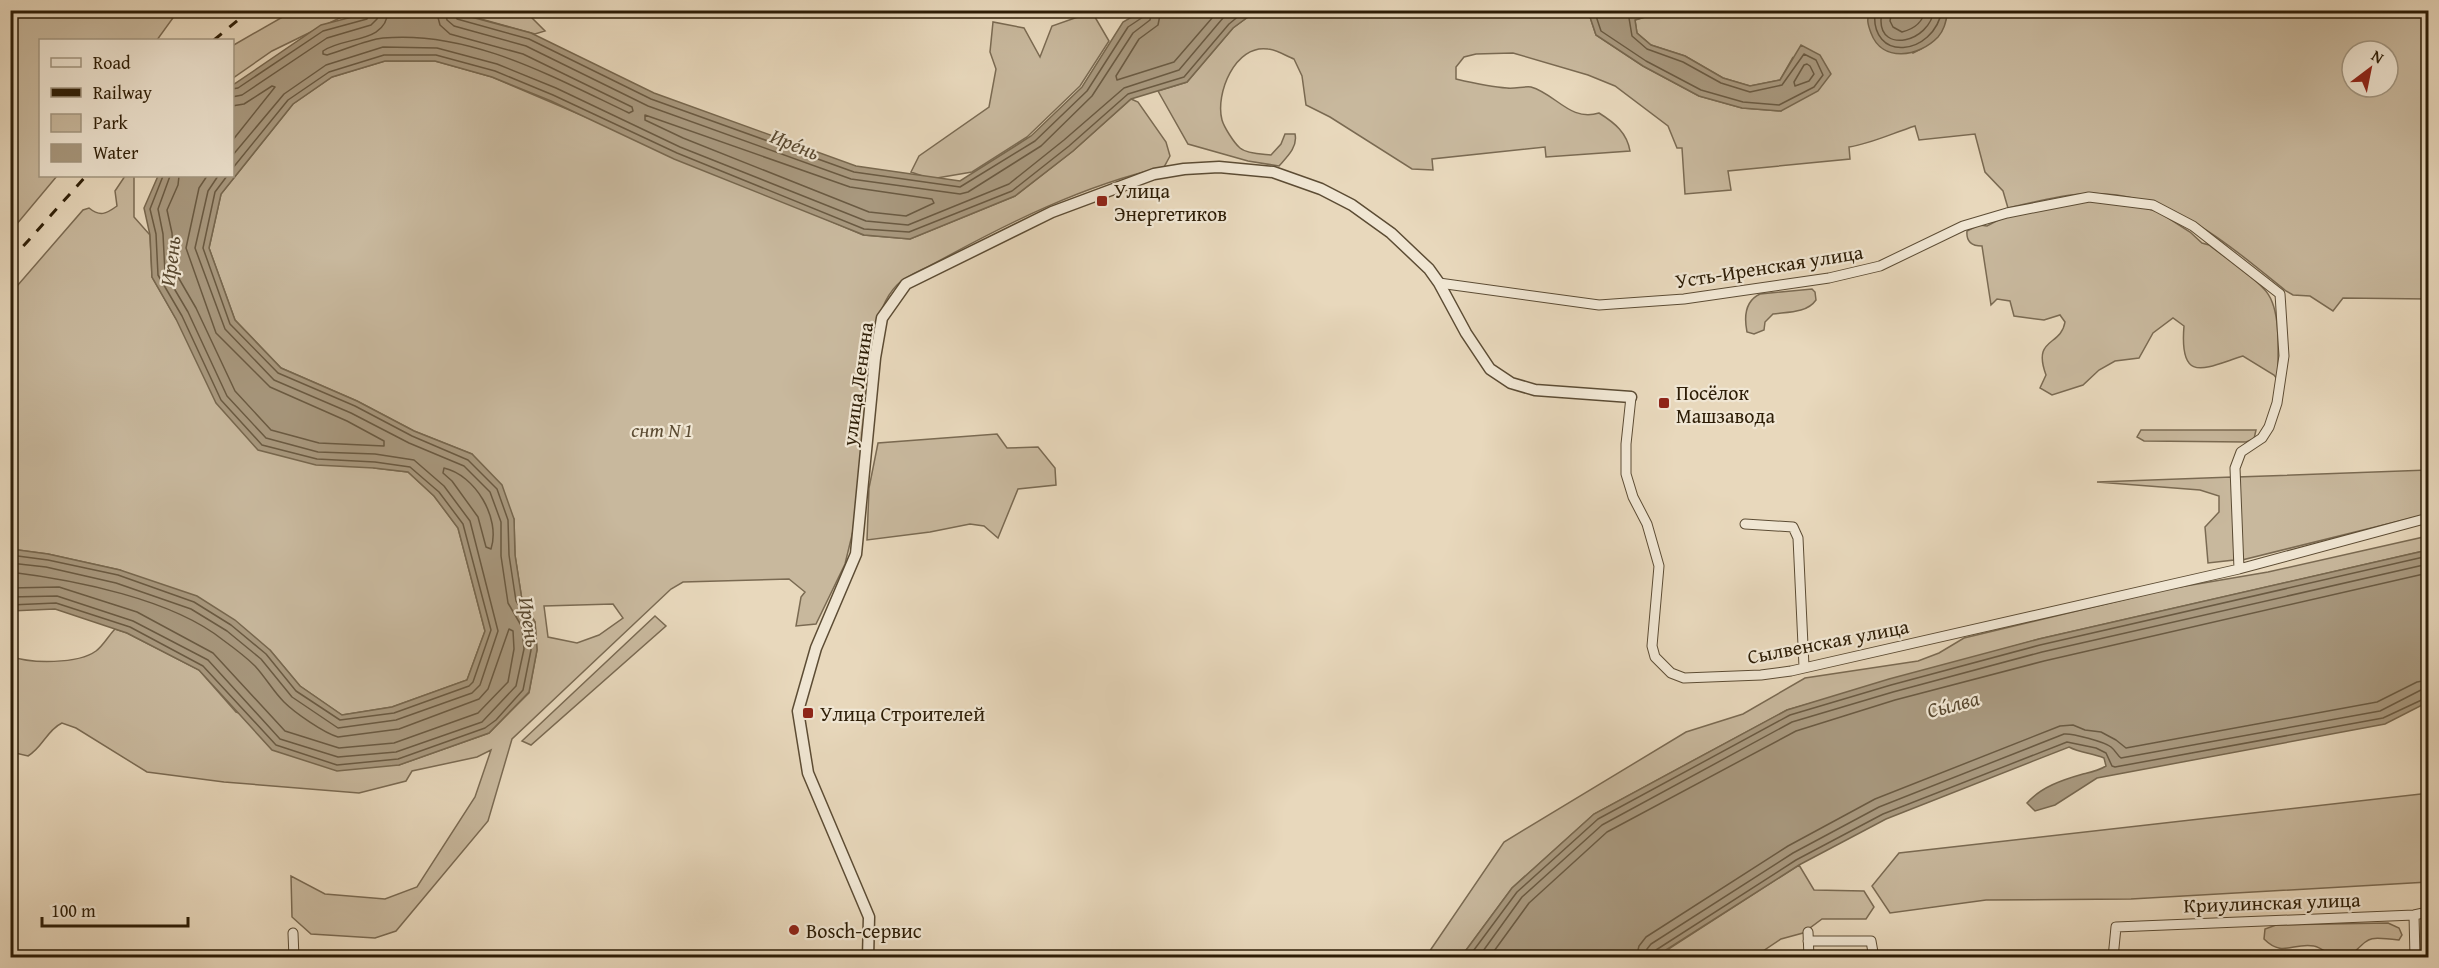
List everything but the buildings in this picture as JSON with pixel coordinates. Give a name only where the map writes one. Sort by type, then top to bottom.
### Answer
[{"type":"street","name":"улица Ленина","points":[[868,957],[869,917],[808,773],[798,711],[816,648],[856,554],[875,358],[882,318],[906,284],[1052,212],[1171,170],[1219,167],[1273,172],[1321,189],[1381,225],[1412,252],[1439,283]]},
{"type":"street","name":"Усть-Иренская улица","points":[[1439,283],[1599,305],[1684,299],[1829,278],[1880,266],[1963,226],[2007,213],[2089,197],[2153,205],[2193,226],[2280,294],[2284,356],[2277,403],[2269,427],[2262,438],[2241,452],[2235,468],[2239,569]]},
{"type":"street","points":[[1439,283],[1480,357],[1501,378],[1521,388],[1631,397]]},
{"type":"street","name":"Сылвенская улица","points":[[1631,397],[1626,444],[1626,474],[1633,497],[1647,524],[1659,567],[1652,646],[1655,657],[1671,674],[1684,678],[1761,675],[1804,667],[2239,569],[2428,518]]},
{"type":"street","points":[[1744,524],[1793,527],[1798,538],[1804,667]]},
{"type":"street","name":"Криулинская улица","points":[[2113,957],[2116,927],[2414,915],[2428,912]]},
{"type":"street","points":[[2414,915],[2415,957]]},
{"type":"street","points":[[293,933],[294,957]]},
{"type":"street","points":[[1809,957],[1808,937],[1872,942],[1874,957]]},
{"type":"green space","points":[[26,10],[183,11],[175,15],[158,39],[39,39],[39,177],[56,177],[11,231],[11,26]]},
{"type":"green space","points":[[1666,10],[1870,11],[1868,15],[1913,53],[1926,46],[1936,36],[1944,25],[1948,11],[2428,11],[2428,299],[2343,298],[2333,311],[2310,296],[2293,295],[2286,291],[2216,236],[2191,221],[2166,208],[2139,199],[2110,194],[2080,194],[2008,208],[2003,191],[1985,172],[1975,134],[1919,140],[1915,126],[1849,147],[1850,159],[1728,171],[1731,190],[1685,194],[1682,148],[1677,148],[1668,126],[1615,86],[1588,75],[1513,53],[1476,54],[1464,57],[1456,67],[1456,79],[1510,88],[1531,87],[1540,90],[1571,111],[1589,115],[1599,113],[1619,129],[1630,151],[1546,157],[1545,147],[1432,159],[1433,170],[1412,169],[1330,117],[1306,105],[1302,76],[1294,59],[1268,49],[1256,50],[1246,54],[1230,73],[1222,97],[1222,120],[1238,146],[1251,153],[1271,155],[1281,144],[1285,134],[1295,134],[1293,147],[1279,166],[1248,161],[1188,144],[1158,91],[1187,82],[1233,28],[1256,11],[1588,11],[1596,35],[1643,66],[1699,96],[1742,108],[1781,111],[1793,57],[1780,80],[1750,86],[1723,78],[1685,56],[1651,45],[1637,33],[1635,20]]},
{"type":"green space","points":[[293,11],[354,11],[272,51],[234,77],[234,45]]},
{"type":"green space","points":[[452,11],[525,11],[545,31],[535,34]]},
{"type":"green space","points":[[1092,12],[1109,41],[1080,86],[1027,137],[972,172],[931,179],[911,172],[919,156],[989,107],[996,69],[990,52],[993,22],[1024,28],[1040,57],[1052,26]]},
{"type":"green space","name":"снт N 1","points":[[385,61],[435,61],[492,77],[863,235],[910,239],[1015,196],[1073,151],[1131,99],[1138,102],[1166,142],[1170,156],[1164,167],[1105,184],[1047,207],[964,247],[901,281],[885,303],[873,338],[853,531],[845,564],[816,624],[796,626],[801,597],[805,592],[789,579],[683,582],[671,589],[512,739],[488,821],[396,931],[375,938],[311,934],[292,917],[291,876],[325,894],[385,899],[417,887],[475,797],[491,750],[477,757],[412,771],[406,781],[359,793],[224,782],[147,772],[76,728],[62,723],[52,730],[38,748],[28,756],[11,752],[10,656],[42,661],[78,658],[96,651],[115,629],[199,670],[236,712],[399,765],[489,733],[529,693],[537,650],[535,622],[522,600],[515,555],[514,519],[472,454],[414,431],[357,401],[281,368],[235,320],[209,248],[221,194],[293,104],[332,77]],"holes":[[[613,604],[623,618],[599,635],[577,643],[548,637],[544,606]]]},
{"type":"green space","points":[[124,177],[134,177],[134,217],[150,235],[152,277],[176,319],[374,468],[408,472],[434,496],[458,528],[485,631],[467,680],[392,707],[342,715],[300,686],[270,650],[120,570],[48,554],[11,549],[11,293],[83,210],[89,208],[96,213],[103,213],[117,206],[115,191]]},
{"type":"green space","points":[[2087,201],[2135,205],[2159,212],[2190,232],[2202,243],[2209,245],[2258,283],[2270,297],[2277,320],[2278,380],[2274,375],[2243,356],[2206,367],[2197,368],[2190,365],[2184,345],[2184,326],[2173,318],[2153,333],[2139,358],[2115,361],[2099,370],[2083,385],[2052,395],[2040,388],[2046,375],[2042,354],[2062,330],[2065,322],[2060,315],[2044,320],[2014,316],[2010,301],[1997,299],[1991,305],[1982,246],[1970,243],[1967,231],[1979,225],[1987,226],[2008,215]]},
{"type":"green space","points":[[1812,289],[1816,300],[1808,307],[1773,314],[1765,322],[1764,330],[1754,334],[1747,332],[1747,310],[1755,297],[1760,294]]},
{"type":"green space","points":[[2141,430],[2256,430],[2254,439],[2246,442],[2144,441],[2137,437]]},
{"type":"green space","points":[[997,434],[1007,448],[1038,447],[1055,468],[1056,485],[1018,489],[998,538],[984,526],[970,524],[867,540],[869,488],[878,443]]},
{"type":"green space","points":[[2428,470],[2428,514],[2242,560],[2237,477]]},
{"type":"green space","points":[[2232,477],[2234,560],[2208,563],[2205,527],[2219,512],[2219,496],[2200,490],[2097,482]]},
{"type":"green space","points":[[2428,536],[2428,550],[2039,639],[1787,710],[1594,814],[1512,888],[1461,957],[1425,958],[1504,842],[1686,732],[1743,714],[1805,678],[1918,661],[1939,653],[1964,638],[2168,589],[2268,572]]},
{"type":"green space","points":[[655,616],[666,626],[531,745],[522,741]]},
{"type":"green space","points":[[2428,794],[2428,882],[2131,899],[1986,900],[1890,913],[1872,886],[1899,853]]},
{"type":"green space","points":[[1799,865],[1814,890],[1864,891],[1874,907],[1866,919],[1822,919],[1803,933],[1781,939],[1754,957],[1662,958],[1670,948]]},
{"type":"green space","points":[[2388,923],[2399,928],[2402,935],[2399,940],[2374,938],[2365,942],[2348,958],[2331,957],[2319,948],[2307,945],[2277,948],[2264,939],[2265,929],[2276,925]]},
{"type":"water","points":[[1870,10],[1948,11],[1944,28],[1938,37],[1921,49],[1902,54],[1892,53],[1876,43],[1868,25]]},
{"type":"water","points":[[375,11],[449,11],[531,33],[654,93],[856,166],[960,181],[1031,136],[1082,87],[1123,22],[1142,11],[1256,11],[1233,28],[1187,82],[1131,99],[1073,151],[1015,196],[910,239],[864,235],[674,159],[551,101],[492,77],[435,61],[385,61],[332,77],[293,104],[221,194],[209,248],[235,320],[281,368],[357,401],[414,431],[472,454],[502,485],[514,519],[515,555],[522,600],[535,622],[537,650],[529,692],[489,733],[399,765],[337,771],[272,750],[199,670],[127,633],[55,609],[11,611],[11,549],[48,554],[120,570],[197,596],[235,620],[270,650],[300,686],[342,715],[392,707],[467,680],[485,631],[458,528],[434,496],[408,472],[316,465],[258,450],[216,403],[176,319],[152,277],[150,235],[144,208],[158,177],[234,177],[234,84],[321,25]]},
{"type":"water","points":[[1588,11],[1666,11],[1635,20],[1637,33],[1651,45],[1685,56],[1723,78],[1750,86],[1780,80],[1801,45],[1820,55],[1831,74],[1818,91],[1781,111],[1742,108],[1699,96],[1643,66],[1596,35]]},
{"type":"water","name":"Сы́лва","points":[[2428,550],[2428,702],[2385,724],[2097,778],[2055,805],[2035,811],[2027,803],[2045,788],[2106,766],[2104,758],[2069,747],[1886,819],[1799,865],[1655,957],[1461,957],[1512,888],[1594,814],[1787,710],[1889,679],[2039,639]]},
{"type":"railway","points":[[215,39],[250,10]]},
{"type":"railway","points":[[10,261],[85,177]]},
{"type":"place","name":"Улица Энергетиков","points":[[1102,201]]},
{"type":"place","name":"Посёлок Машзавода","points":[[1664,403]]},
{"type":"place","name":"Улица Строителей","points":[[808,713]]},
{"type":"place","name":"Bosch-сервис","points":[[794,930]]},
{"type":"water label","name":"Ире́нь","points":[[795,144]]},
{"type":"water label","name":"Ирень","points":[[170,261]]},
{"type":"water label","name":"Ирень","points":[[530,622]]}]
